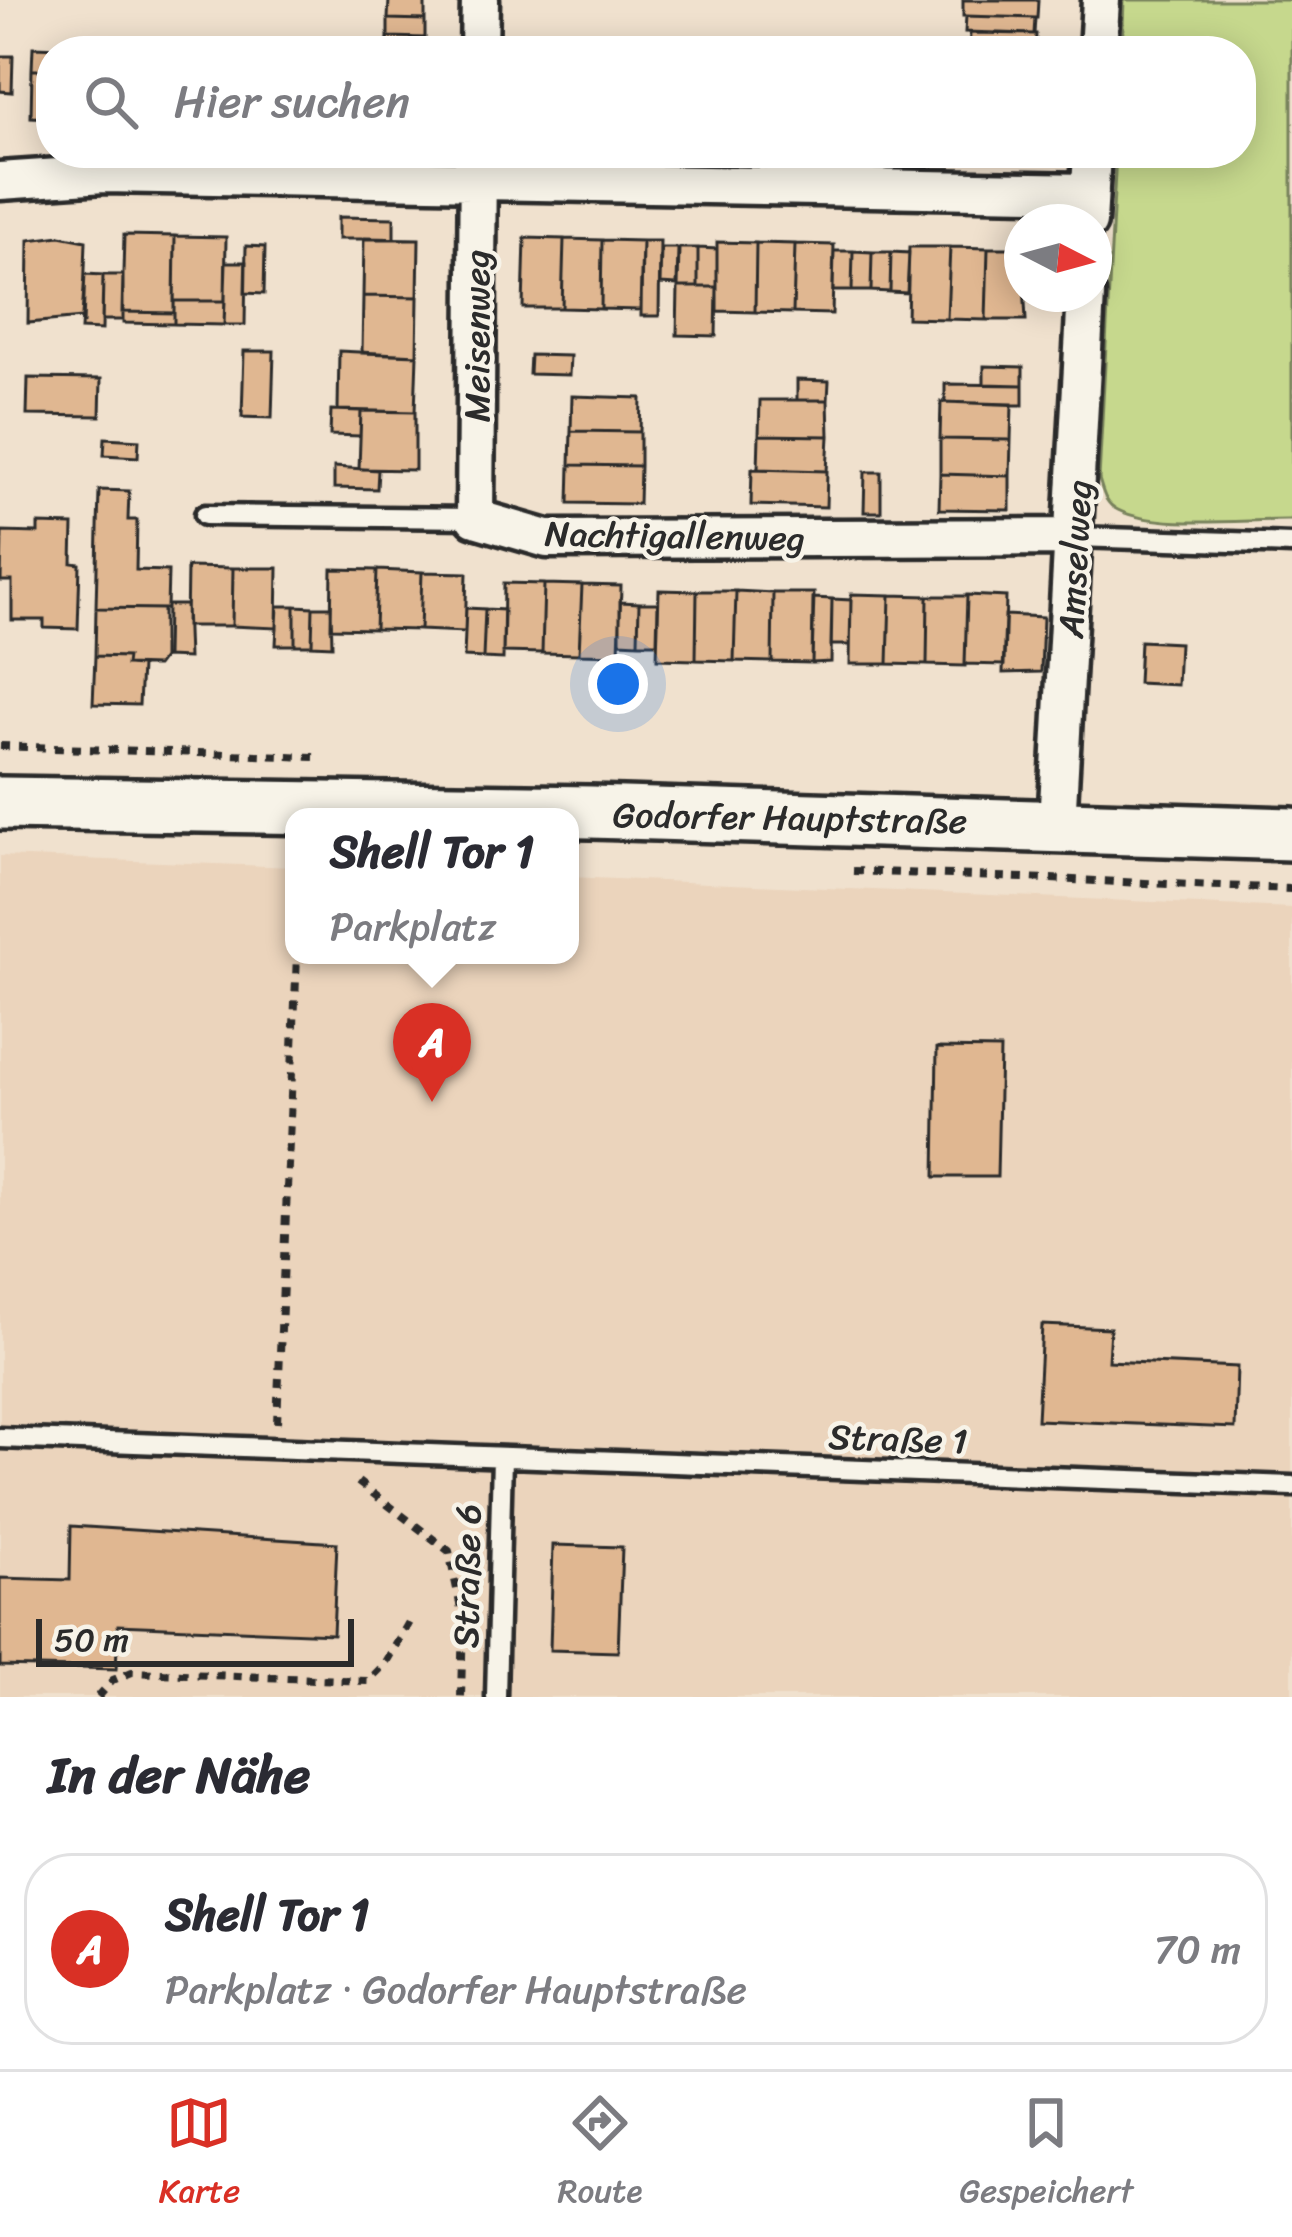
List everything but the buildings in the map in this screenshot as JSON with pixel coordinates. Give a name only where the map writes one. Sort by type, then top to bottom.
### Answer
[{"type":"main road","name":"Godorfer Hauptstraße","points":[[0,803],[285,809]]},
{"type":"main road","name":"Godorfer Hauptstraße","points":[[579,814],[1292,834]]},
{"type":"street","points":[[479,36],[480,0]]},
{"type":"street","points":[[1099,36],[1101,0]]},
{"type":"street","points":[[0,181],[104,174],[477,168],[1042,204]]},
{"type":"street","name":"Meisenweg","points":[[476,518],[477,168]]},
{"type":"street","points":[[1089,204],[1091,168]]},
{"type":"street","name":"Amselweg","points":[[1058,824],[1085,312]]},
{"type":"street","name":"Nachtigallenweg","points":[[476,518],[547,539],[1076,537]]},
{"type":"lane","name":"Nachtigallenweg","points":[[205,515],[476,518]]},
{"type":"lane","points":[[1076,537],[1292,544]]},
{"type":"lane","name":"Straße 1","points":[[0,1438],[1292,1486]]},
{"type":"lane","name":"Straße 6","points":[[496,1697],[502,1457]]},
{"type":"path","points":[[832,871],[1292,889]]},
{"type":"path","points":[[275,1450],[297,964]]},
{"type":"path","points":[[337,1481],[358,1482],[449,1551],[463,1618],[460,1697]]},
{"type":"path","points":[[98,1697],[113,1680],[132,1672],[368,1681],[385,1664],[413,1616]]},
{"type":"shaded area","points":[[0,856],[285,867],[285,964],[579,964],[579,877],[1292,908],[1292,1697],[0,1697]]},
{"type":"green space","points":[[1124,0],[1292,0],[1292,520],[1203,522],[1135,516],[1107,501],[1099,479],[1108,312],[1112,312],[1115,168],[1256,168],[1256,36],[1123,36]]},
{"type":"place","name":"Shell Tor 1","points":[[432,1102]]}]
